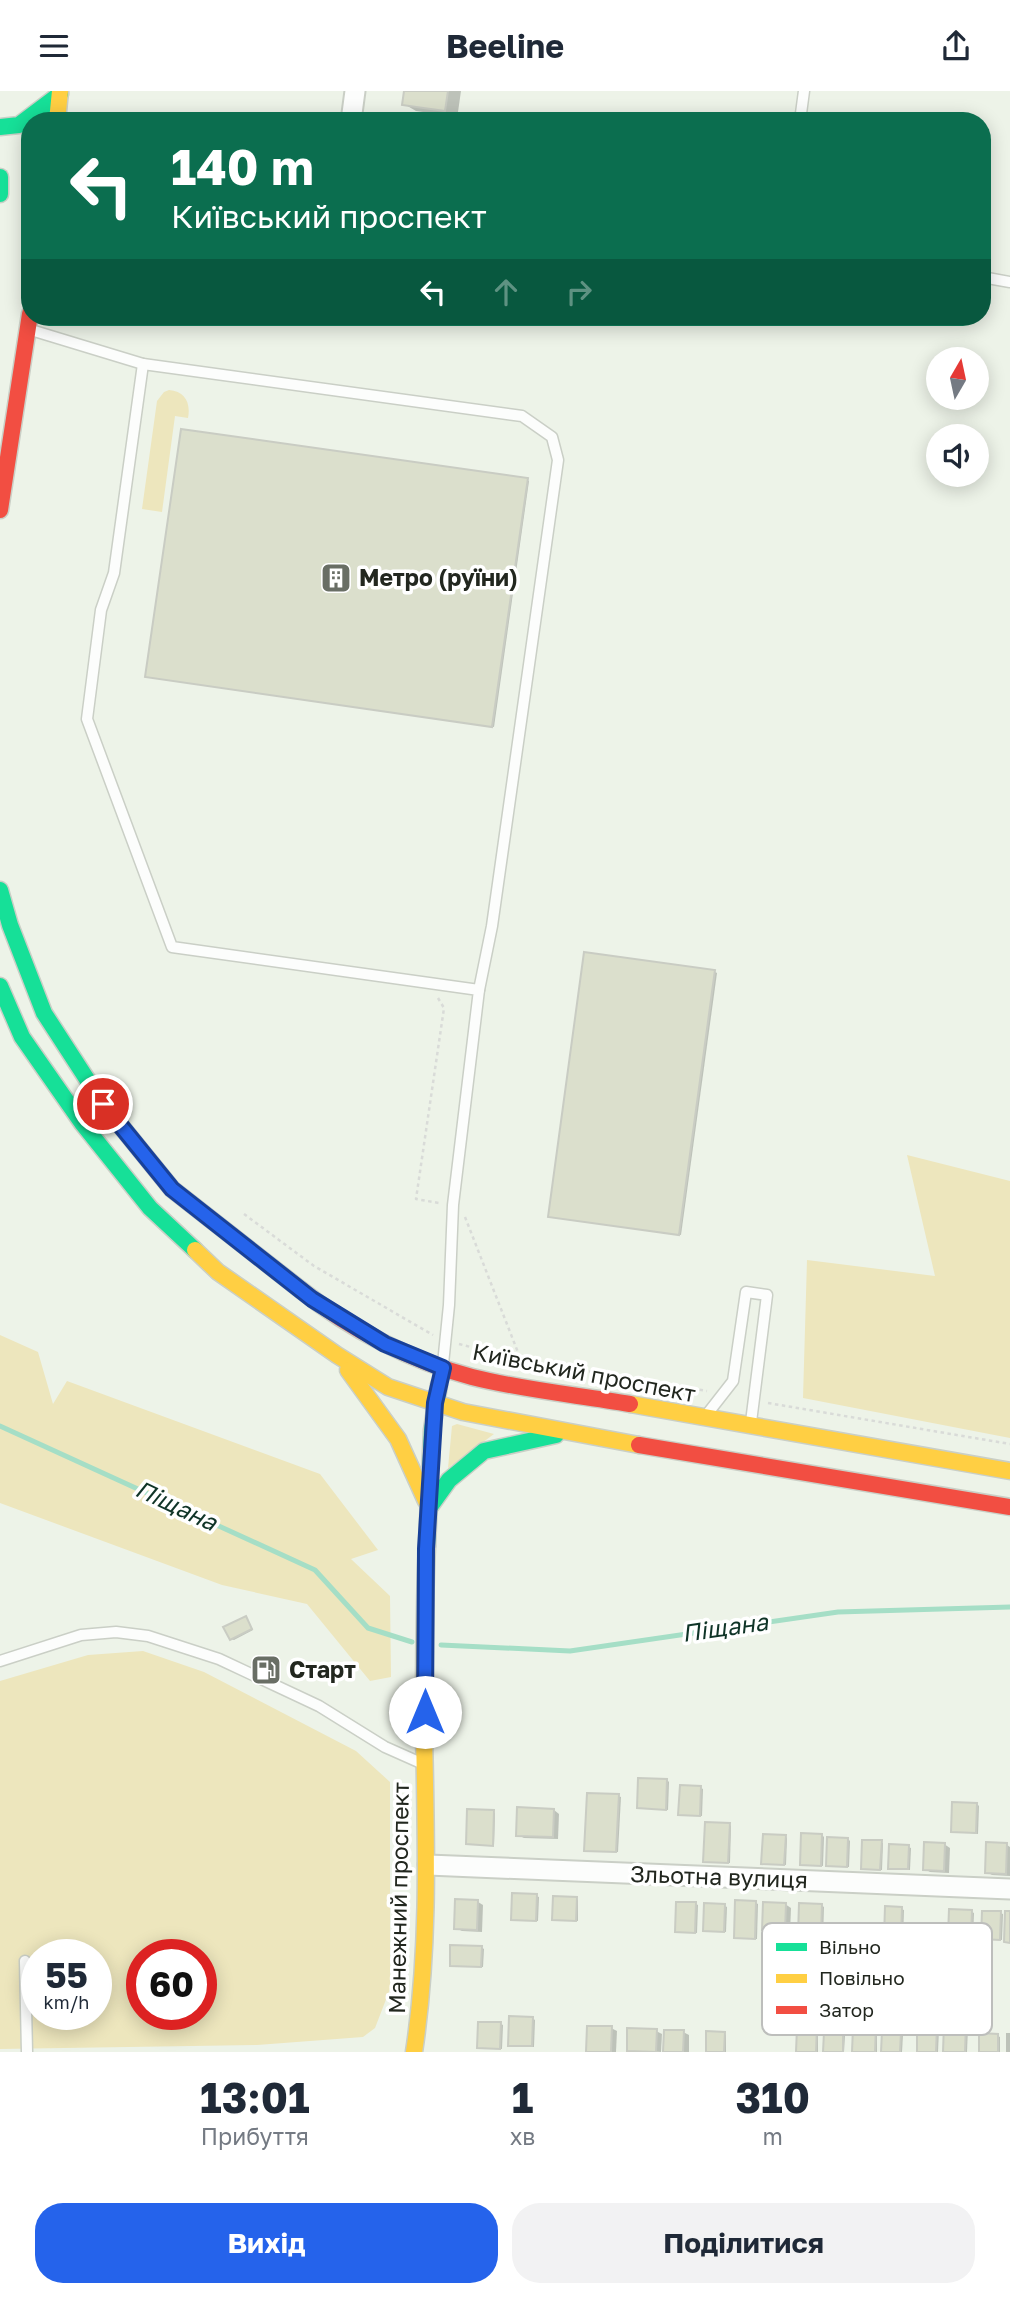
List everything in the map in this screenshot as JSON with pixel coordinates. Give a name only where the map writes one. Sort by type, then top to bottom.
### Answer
[{"type":"main road","points":[[58,112],[60,93]]},
{"type":"main road","points":[[36,112],[60,93]]},
{"type":"main road","points":[[0,127],[21,123]]},
{"type":"main road","points":[[0,177],[0,194]]},
{"type":"main road","points":[[0,510],[28,326]]},
{"type":"main road","name":"Київський проспект","points":[[0,890],[10,925],[44,1013],[103,1104],[229,1257],[337,1355],[388,1387],[463,1412],[567,1433],[1010,1507]]},
{"type":"main road","name":"Київський проспект","points":[[0,986],[22,1037],[82,1123],[150,1208],[229,1257],[322,1306],[385,1344],[443,1368],[500,1383],[1010,1471]]},
{"type":"main road","points":[[337,1355],[398,1439],[429,1508]]},
{"type":"main road","name":"Манежний проспект","points":[[414,2052],[420,2019],[428,1865],[425,1764],[426,1549],[435,1403],[443,1368]]},
{"type":"main road","points":[[429,1508],[449,1480],[484,1451],[567,1433]]},
{"type":"street","points":[[352,112],[355,91]]},
{"type":"street","name":"Зльотна вулиця","points":[[428,1865],[1010,1889]]},
{"type":"lane","points":[[801,112],[804,91]]},
{"type":"lane","points":[[991,279],[1010,282]]},
{"type":"lane","points":[[42,326],[143,364],[522,416],[552,437],[558,460],[492,926],[479,990],[453,1205],[449,1305],[443,1368]]},
{"type":"lane","points":[[143,364],[114,573],[101,611],[87,719],[172,947],[479,990]]},
{"type":"lane","points":[[704,1418],[733,1381],[746,1292],[767,1295],[751,1426]]},
{"type":"lane","points":[[0,1661],[81,1636],[116,1632],[148,1636],[219,1659],[319,1706],[385,1747],[425,1764]]},
{"type":"lane","points":[[27,2030],[27,2052]]},
{"type":"path","points":[[237,1209],[314,1266],[445,1341],[479,1350]]},
{"type":"shaded area","points":[[169,390],[183,395],[188,403],[189,413],[188,418],[175,416],[162,512],[142,509],[157,401]]},
{"type":"shaded area","points":[[907,1155],[1010,1181],[1010,1438],[803,1398],[807,1260],[935,1276]]},
{"type":"shaded area","points":[[0,1335],[38,1352],[53,1404],[67,1381],[320,1474],[378,1550],[351,1559],[390,1596],[391,1677],[370,1681],[307,1604],[222,1585],[0,1503]]},
{"type":"shaded area","points":[[457,1424],[494,1434],[448,1468],[452,1426]]},
{"type":"shaded area","points":[[143,1651],[204,1672],[356,1751],[390,1782],[390,1989],[375,2028],[363,2037],[257,2045],[0,2049],[0,1681],[88,1655]]},
{"type":"building","points":[[404,91],[448,91],[445,111],[402,105]]},
{"type":"building","name":"Метро (руїни)","points":[[181,429],[528,478],[492,727],[145,677]]},
{"type":"building","points":[[584,952],[715,970],[679,1235],[548,1217]]},
{"type":"building","points":[[246,1616],[252,1629],[230,1640],[223,1627]]},
{"type":"building","points":[[638,1778],[667,1779],[666,1810],[637,1808]]},
{"type":"building","points":[[680,1785],[701,1786],[700,1816],[678,1815]]},
{"type":"building","points":[[587,1793],[619,1794],[616,1852],[584,1851]]},
{"type":"building","points":[[952,1802],[977,1803],[976,1833],[951,1832]]},
{"type":"building","points":[[517,1807],[554,1809],[553,1837],[516,1836]]},
{"type":"building","points":[[467,1809],[494,1810],[493,1846],[466,1844]]},
{"type":"building","points":[[705,1822],[730,1823],[728,1863],[703,1862]]},
{"type":"building","points":[[801,1833],[822,1834],[821,1866],[800,1865]]},
{"type":"building","points":[[763,1834],[786,1835],[784,1865],[761,1864]]},
{"type":"building","points":[[827,1837],[848,1838],[847,1867],[826,1866]]},
{"type":"building","points":[[862,1840],[882,1840],[880,1870],[861,1869]]},
{"type":"building","points":[[924,1842],[945,1843],[944,1871],[923,1870]]},
{"type":"building","points":[[986,1842],[1007,1843],[1006,1874],[985,1873]]},
{"type":"building","points":[[889,1844],[909,1845],[908,1869],[888,1869]]},
{"type":"building","points":[[512,1893],[537,1894],[536,1921],[511,1920]]},
{"type":"building","points":[[553,1896],[577,1897],[576,1921],[552,1920]]},
{"type":"building","points":[[455,1899],[478,1900],[477,1930],[454,1929]]},
{"type":"building","points":[[735,1900],[756,1901],[755,1939],[734,1938]]},
{"type":"building","points":[[676,1902],[696,1902],[695,1933],[675,1932]]},
{"type":"building","points":[[763,1902],[786,1903],[785,1923],[762,1923]]},
{"type":"building","points":[[704,1903],[725,1904],[724,1932],[703,1931]]},
{"type":"building","points":[[799,1903],[822,1904],[821,1923],[798,1923]]},
{"type":"building","points":[[885,1906],[902,1907],[902,1923],[884,1923]]},
{"type":"building","points":[[949,1909],[972,1910],[972,1923],[948,1923]]},
{"type":"building","points":[[982,1911],[1001,1911],[1000,1940],[992,1940],[992,1923],[982,1923]]},
{"type":"building","points":[[1005,1911],[1010,1911],[1010,1943],[1004,1942]]},
{"type":"building","points":[[450,1945],[482,1946],[481,1967],[450,1966]]},
{"type":"building","points":[[509,2016],[533,2017],[532,2046],[508,2046]]},
{"type":"building","points":[[478,2022],[501,2022],[500,2049],[477,2048]]},
{"type":"building","points":[[587,2026],[612,2026],[611,2052],[586,2052]]},
{"type":"building","points":[[627,2028],[657,2029],[656,2052],[627,2051]]},
{"type":"building","points":[[664,2030],[684,2030],[683,2052],[663,2052]]},
{"type":"building","points":[[706,2031],[725,2032],[724,2052],[706,2052]]},
{"type":"building","points":[[998,2034],[998,2052],[979,2052],[979,2035]]},
{"type":"building","points":[[797,2035],[817,2035],[816,2052],[796,2052]]},
{"type":"building","points":[[824,2035],[843,2035],[843,2052],[823,2052]]},
{"type":"building","points":[[853,2035],[876,2035],[875,2052],[852,2052]]},
{"type":"building","points":[[882,2035],[901,2035],[900,2052],[881,2052]]},
{"type":"building","points":[[917,2035],[937,2035],[936,2052],[917,2052]]},
{"type":"building","points":[[944,2035],[966,2035],[965,2052],[943,2052]]},
{"type":"waterway","name":"Піщана","points":[[0,1426],[315,1570],[368,1628],[412,1642]]},
{"type":"waterway","name":"Піщана","points":[[441,1645],[570,1651],[838,1612],[1010,1607]]},
{"type":"traffic: fast","points":[[36,112],[60,94]]},
{"type":"traffic: fast","points":[[0,127],[21,123]]},
{"type":"traffic: fast","points":[[0,177],[0,194]]},
{"type":"traffic: fast","points":[[0,890],[10,925],[44,1013],[103,1104],[172,1189],[301,1290]]},
{"type":"traffic: fast","points":[[0,986],[22,1037],[82,1123],[150,1208],[195,1250]]},
{"type":"traffic: fast","points":[[427,1546],[432,1430],[439,1385]]},
{"type":"traffic: fast","points":[[429,1508],[449,1480],[484,1451],[556,1435]]},
{"type":"traffic: slow","points":[[58,112],[60,91]]},
{"type":"traffic: slow","points":[[195,1250],[218,1272],[388,1387],[463,1412],[639,1445]]},
{"type":"traffic: slow","points":[[348,1370],[398,1439],[426,1501]]},
{"type":"traffic: slow","points":[[630,1404],[1010,1471]]},
{"type":"traffic: slow","points":[[414,2052],[425,1933],[424,1686],[427,1546]]},
{"type":"traffic: jam","points":[[0,510],[28,326]]},
{"type":"traffic: jam","points":[[301,1290],[340,1318],[382,1342],[449,1370],[511,1385],[630,1404]]},
{"type":"traffic: jam","points":[[639,1445],[1010,1507]]},
{"type":"place","name":"Метро (руїни)","points":[[336,578]]},
{"type":"place","name":"Старт","points":[[266,1670]]},
{"type":"route","points":[[103,1104],[172,1189],[312,1299],[385,1344],[443,1368],[435,1403],[426,1549],[425,1712]]}]
